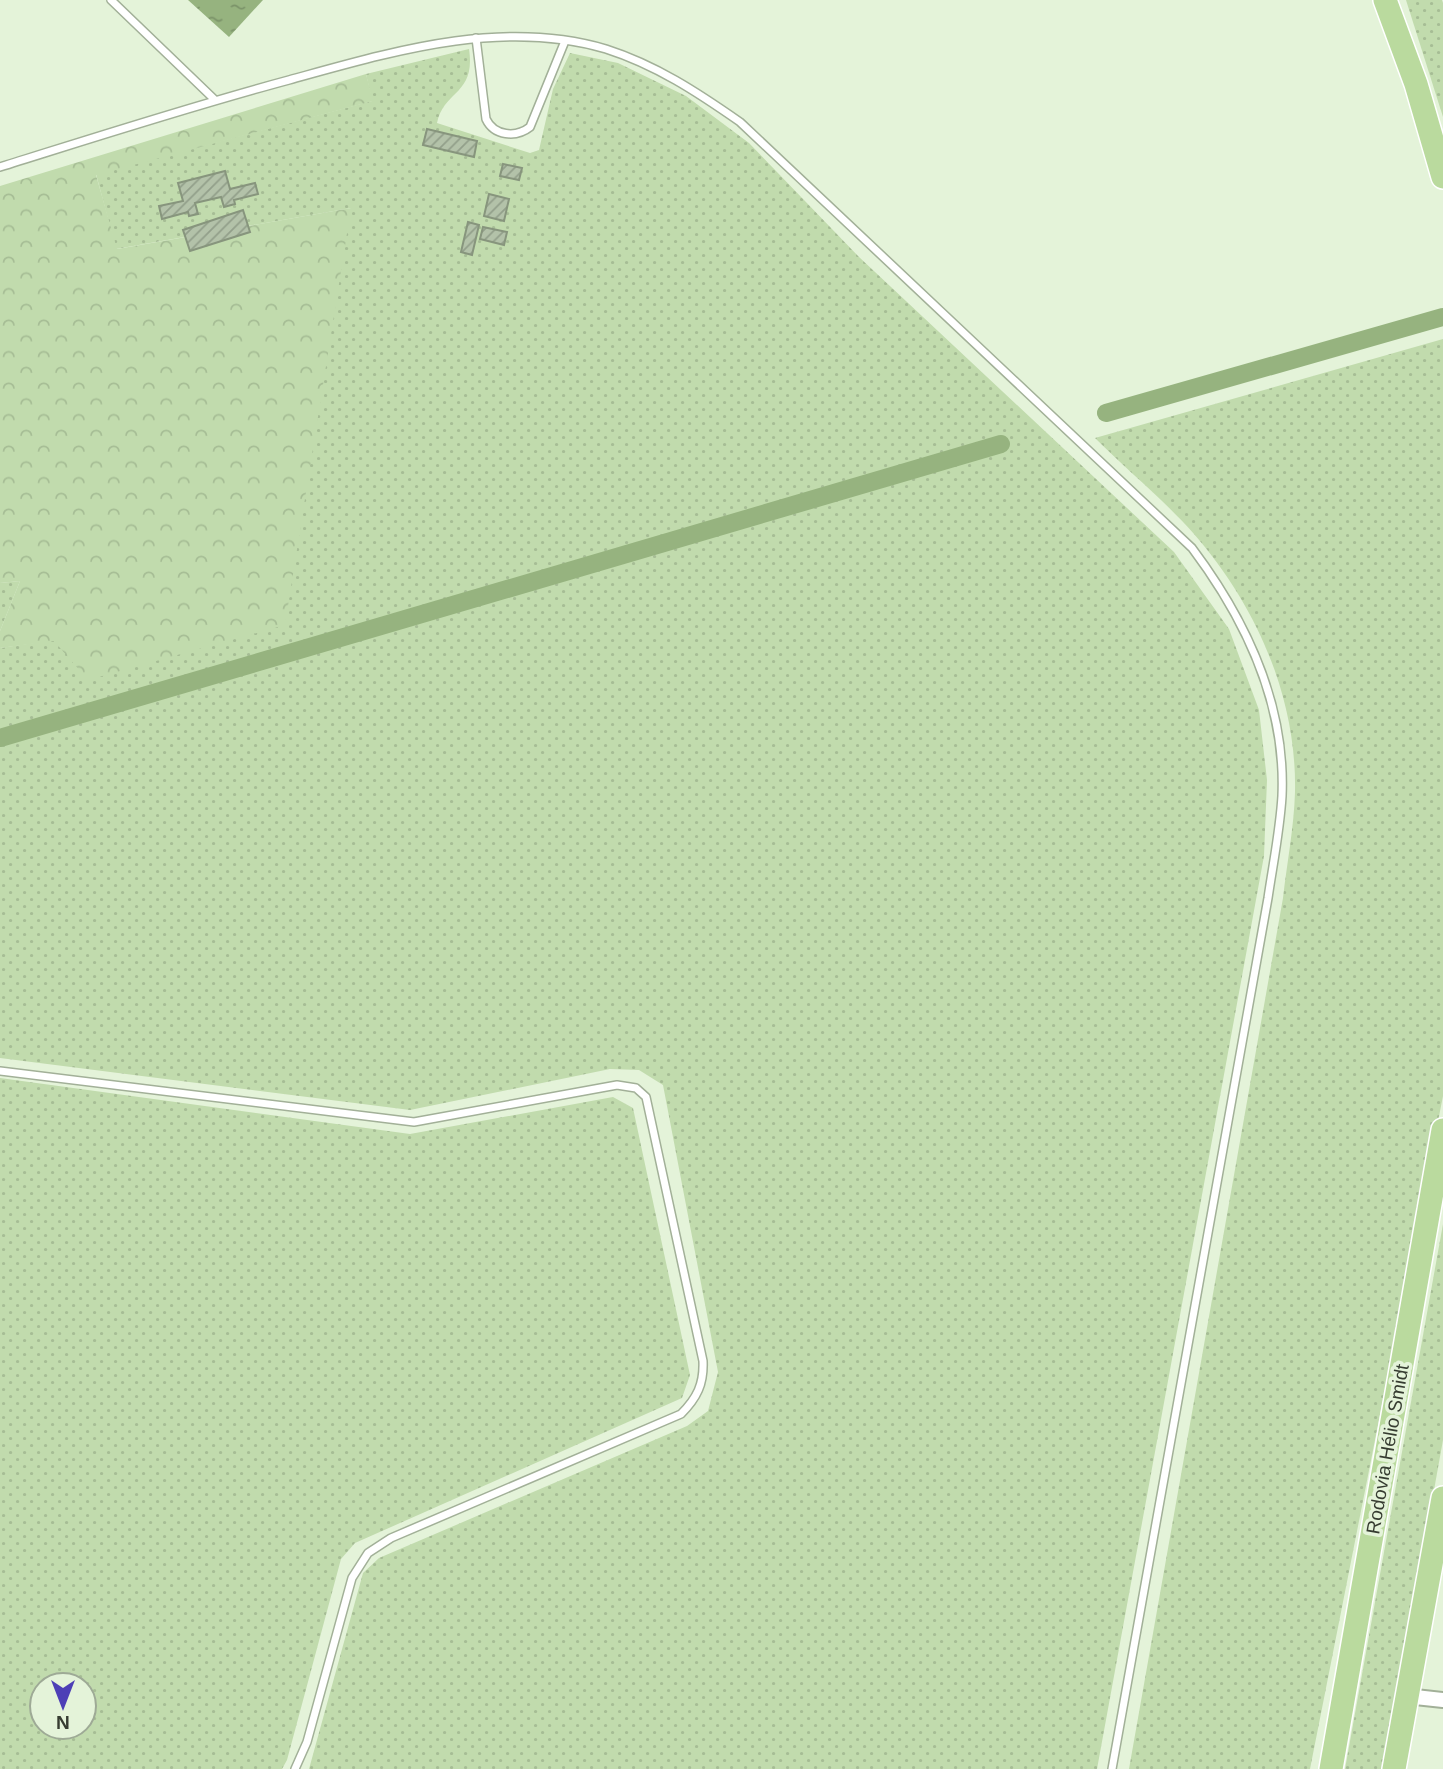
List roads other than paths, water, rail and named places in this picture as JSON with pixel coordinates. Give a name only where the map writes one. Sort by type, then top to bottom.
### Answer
[{"type":"main road","points":[[1385,0],[1416,84],[1443,177]]},
{"type":"main road","name":"Rodovia Hélio Smidt","points":[[1331,1769],[1443,1130]]},
{"type":"main road","points":[[1394,1769],[1443,1498]]},
{"type":"street","points":[[1406,1696],[1443,1700]]},
{"type":"lane","points":[[111,0],[215,100]]},
{"type":"lane","points":[[476,38],[486,119],[490,127],[503,134],[524,132],[530,127],[565,41]]},
{"type":"lane","points":[[0,167],[215,100],[388,53],[476,38],[565,41],[604,49],[654,66],[740,122],[1192,548],[1226,593],[1258,657],[1279,733],[1282,795],[1266,911],[1112,1769]]},
{"type":"lane","points":[[0,1071],[414,1122],[617,1085],[636,1088],[646,1097],[703,1361],[704,1380],[697,1395],[681,1414],[391,1538],[368,1553],[352,1578],[307,1742],[295,1769]]},
{"type":"water","points":[[188,0],[263,0],[229,37]]},
{"type":"waterway","points":[[1106,413],[1443,317]]},
{"type":"waterway","points":[[0,738],[1001,444]]}]
